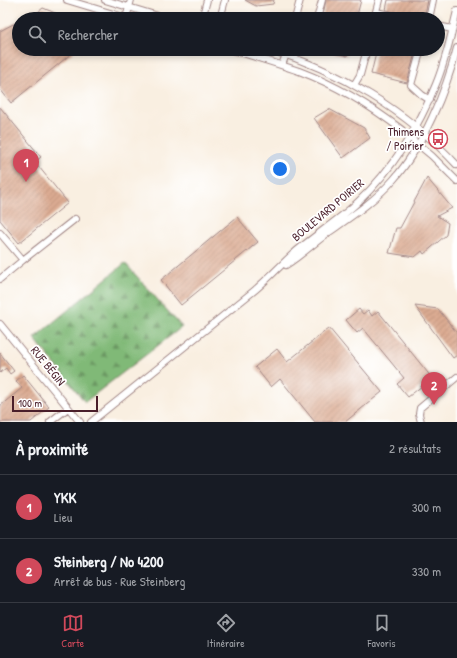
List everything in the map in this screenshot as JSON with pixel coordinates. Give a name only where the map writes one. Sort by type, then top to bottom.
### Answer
[{"type":"street","points":[[67,0],[108,12]]},
{"type":"street","points":[[104,0],[145,12]]},
{"type":"street","points":[[129,12],[131,0]]},
{"type":"street","points":[[204,12],[207,0]]},
{"type":"street","points":[[221,12],[224,0]]},
{"type":"street","points":[[297,12],[300,0]]},
{"type":"street","points":[[319,12],[322,0]]},
{"type":"street","points":[[376,12],[379,0]]},
{"type":"street","points":[[430,12],[433,0]]},
{"type":"street","name":"BOULEVARD POIRIER","points":[[445,55],[457,11]]},
{"type":"street","points":[[445,28],[452,29]]},
{"type":"street","name":"BOULEVARD POIRIER","points":[[276,272],[376,197],[397,176],[423,134],[443,93],[457,48]]},
{"type":"street","points":[[252,56],[282,65],[320,80],[384,116],[418,143],[457,181]]},
{"type":"street","points":[[282,65],[285,56]]},
{"type":"street","points":[[295,56],[354,85],[386,105],[415,127],[457,165]]},
{"type":"street","points":[[354,85],[360,75],[365,56]]},
{"type":"street","points":[[419,56],[411,85],[430,100]]},
{"type":"street","name":"BOULEVARD POIRIER","points":[[91,422],[250,295],[276,272],[292,255],[342,216],[363,197],[384,173],[410,136],[430,100],[445,56]]},
{"type":"street","points":[[0,279],[75,219]]},
{"type":"street","points":[[0,233],[23,260]]},
{"type":"street","name":"RUE BÉGIN","points":[[0,324],[80,422]]},
{"type":"street","points":[[421,421],[419,414],[420,408],[457,377]]},
{"type":"street","points":[[50,422],[68,408]]},
{"type":"green space","points":[[125,263],[182,327],[85,402],[34,338]]},
{"type":"building","points":[[245,0],[274,0],[273,4],[256,6]]},
{"type":"building","points":[[326,0],[361,0],[358,12],[323,12]]},
{"type":"building","points":[[388,0],[428,0],[425,12],[394,12],[386,10]]},
{"type":"building","points":[[43,8],[53,12],[38,12]]},
{"type":"building","points":[[12,25],[12,56],[68,56],[11,103],[0,89],[0,31]]},
{"type":"building","points":[[375,56],[414,56],[407,83],[371,74]]},
{"type":"building","points":[[0,107],[41,157],[35,162],[68,203],[19,243],[0,220]]},
{"type":"building","points":[[329,109],[364,128],[370,138],[343,158],[314,118]]},
{"type":"building","points":[[427,178],[452,208],[437,216],[448,223],[446,235],[424,254],[422,251],[415,257],[389,253],[396,228],[400,228]]},
{"type":"building","points":[[237,217],[258,242],[181,305],[161,280]]},
{"type":"building","points":[[415,306],[438,309],[457,333],[457,355],[453,358]]},
{"type":"building","points":[[359,309],[363,314],[368,310],[372,316],[378,311],[432,378],[408,397],[397,384],[404,378],[363,328],[357,333],[346,320]]},
{"type":"building","points":[[329,328],[382,392],[345,422],[315,422],[280,379],[271,387],[255,367],[277,349],[287,362]]},
{"type":"building","points":[[0,353],[14,371],[10,374],[6,368],[0,373]]},
{"type":"building","points":[[23,375],[49,407],[31,422],[0,422],[0,406],[22,388],[16,381]]},
{"type":"place","name":"Thimens / Poirier","points":[[438,139]]},
{"type":"place","name":"YKK","points":[[26,182]]},
{"type":"place","name":"Steinberg / No 4200","points":[[434,405]]}]
